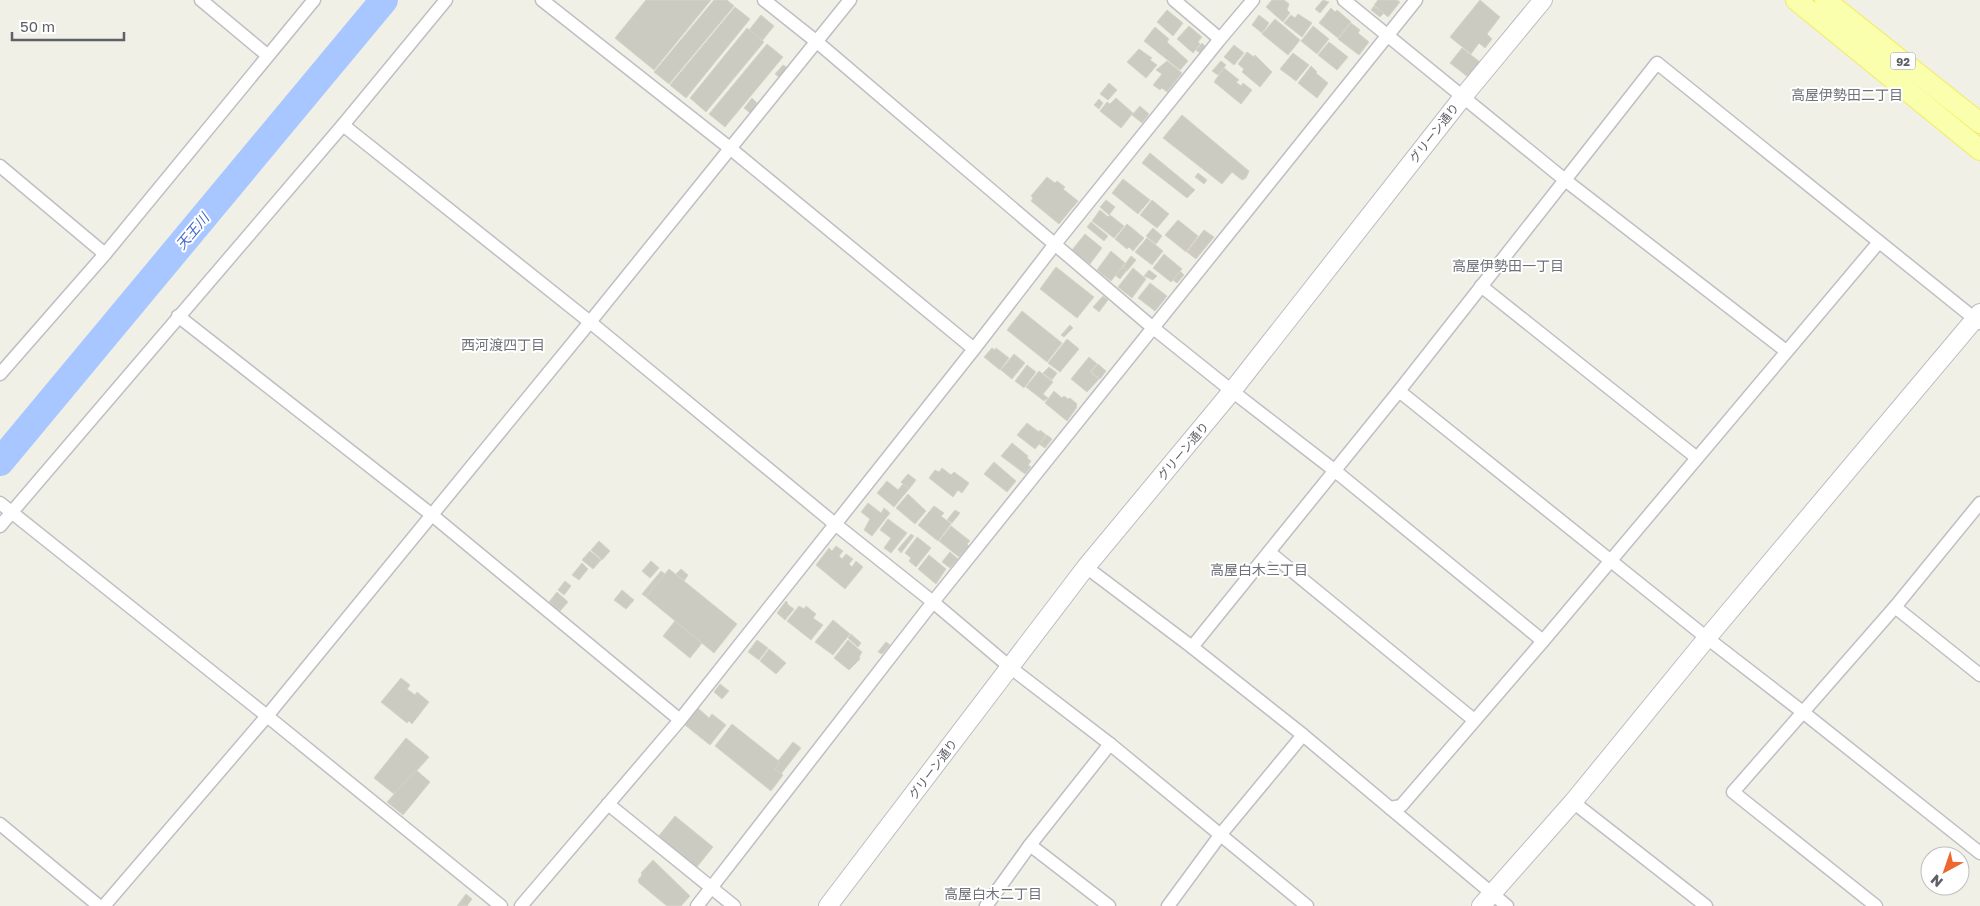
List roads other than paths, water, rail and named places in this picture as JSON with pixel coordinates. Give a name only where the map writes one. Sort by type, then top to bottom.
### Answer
[{"type":"main road","name":"92","points":[[1796,0],[1980,150]]},
{"type":"main road","name":"92","points":[[1825,0],[1980,123]]},
{"type":"street","points":[[201,0],[267,55]]},
{"type":"street","points":[[0,374],[105,254],[314,0]]},
{"type":"street","points":[[0,526],[4,507],[178,316],[343,125],[446,0]]},
{"type":"street","points":[[542,0],[731,149],[974,349]]},
{"type":"street","points":[[764,0],[817,42],[1152,327],[1232,392],[1334,470],[1543,641]]},
{"type":"street","points":[[104,906],[267,716],[731,149],[850,0]]},
{"type":"street","points":[[1174,0],[1220,39]]},
{"type":"street","points":[[521,906],[680,720],[1055,244],[1253,0]]},
{"type":"street","points":[[1344,0],[1564,180],[1786,351]]},
{"type":"street","points":[[697,906],[933,602],[1416,0]]},
{"type":"street","name":"グリーン通り","points":[[828,906],[1086,567],[1232,392],[1462,98],[1543,0]]},
{"type":"street","points":[[1192,647],[1399,391],[1657,63],[1879,242],[1978,319],[1707,638],[1573,802],[1487,900]]},
{"type":"street","points":[[343,125],[590,322],[835,524],[933,602],[1010,668],[1110,744],[1307,906]]},
{"type":"street","points":[[0,166],[105,254]]},
{"type":"street","points":[[1390,808],[1401,806],[1543,641],[1879,242]]},
{"type":"street","points":[[1481,286],[1697,458]]},
{"type":"street","points":[[178,316],[432,515],[680,720]]},
{"type":"street","points":[[1399,391],[1707,638],[1804,712],[1980,853]]},
{"type":"street","points":[[1876,906],[1733,792],[1895,606],[1979,505]]},
{"type":"street","points":[[4,507],[267,716],[501,906]]},
{"type":"street","points":[[1269,552],[1474,720]]},
{"type":"street","points":[[1086,567],[1192,647],[1390,808],[1487,900],[1507,906]]},
{"type":"street","points":[[1895,606],[1980,674]]},
{"type":"street","points":[[1168,906],[1221,834],[1302,735]]},
{"type":"street","points":[[986,906],[1030,845],[1110,744]]},
{"type":"street","points":[[1573,802],[1706,906]]},
{"type":"street","points":[[608,804],[734,906]]},
{"type":"street","points":[[0,824],[99,906]]},
{"type":"street","points":[[1030,845],[1109,906]]},
{"type":"waterway","name":"天王川","points":[[0,462],[384,0]]},
{"type":"district","name":"高屋伊勢田二丁目","points":[[1847,94]]},
{"type":"district","name":"高屋伊勢田一丁目","points":[[1508,265]]},
{"type":"district","name":"西河渡四丁目","points":[[503,344]]},
{"type":"district","name":"高屋白木三丁目","points":[[1259,569]]},
{"type":"district","name":"高屋白木二丁目","points":[[993,893]]}]
